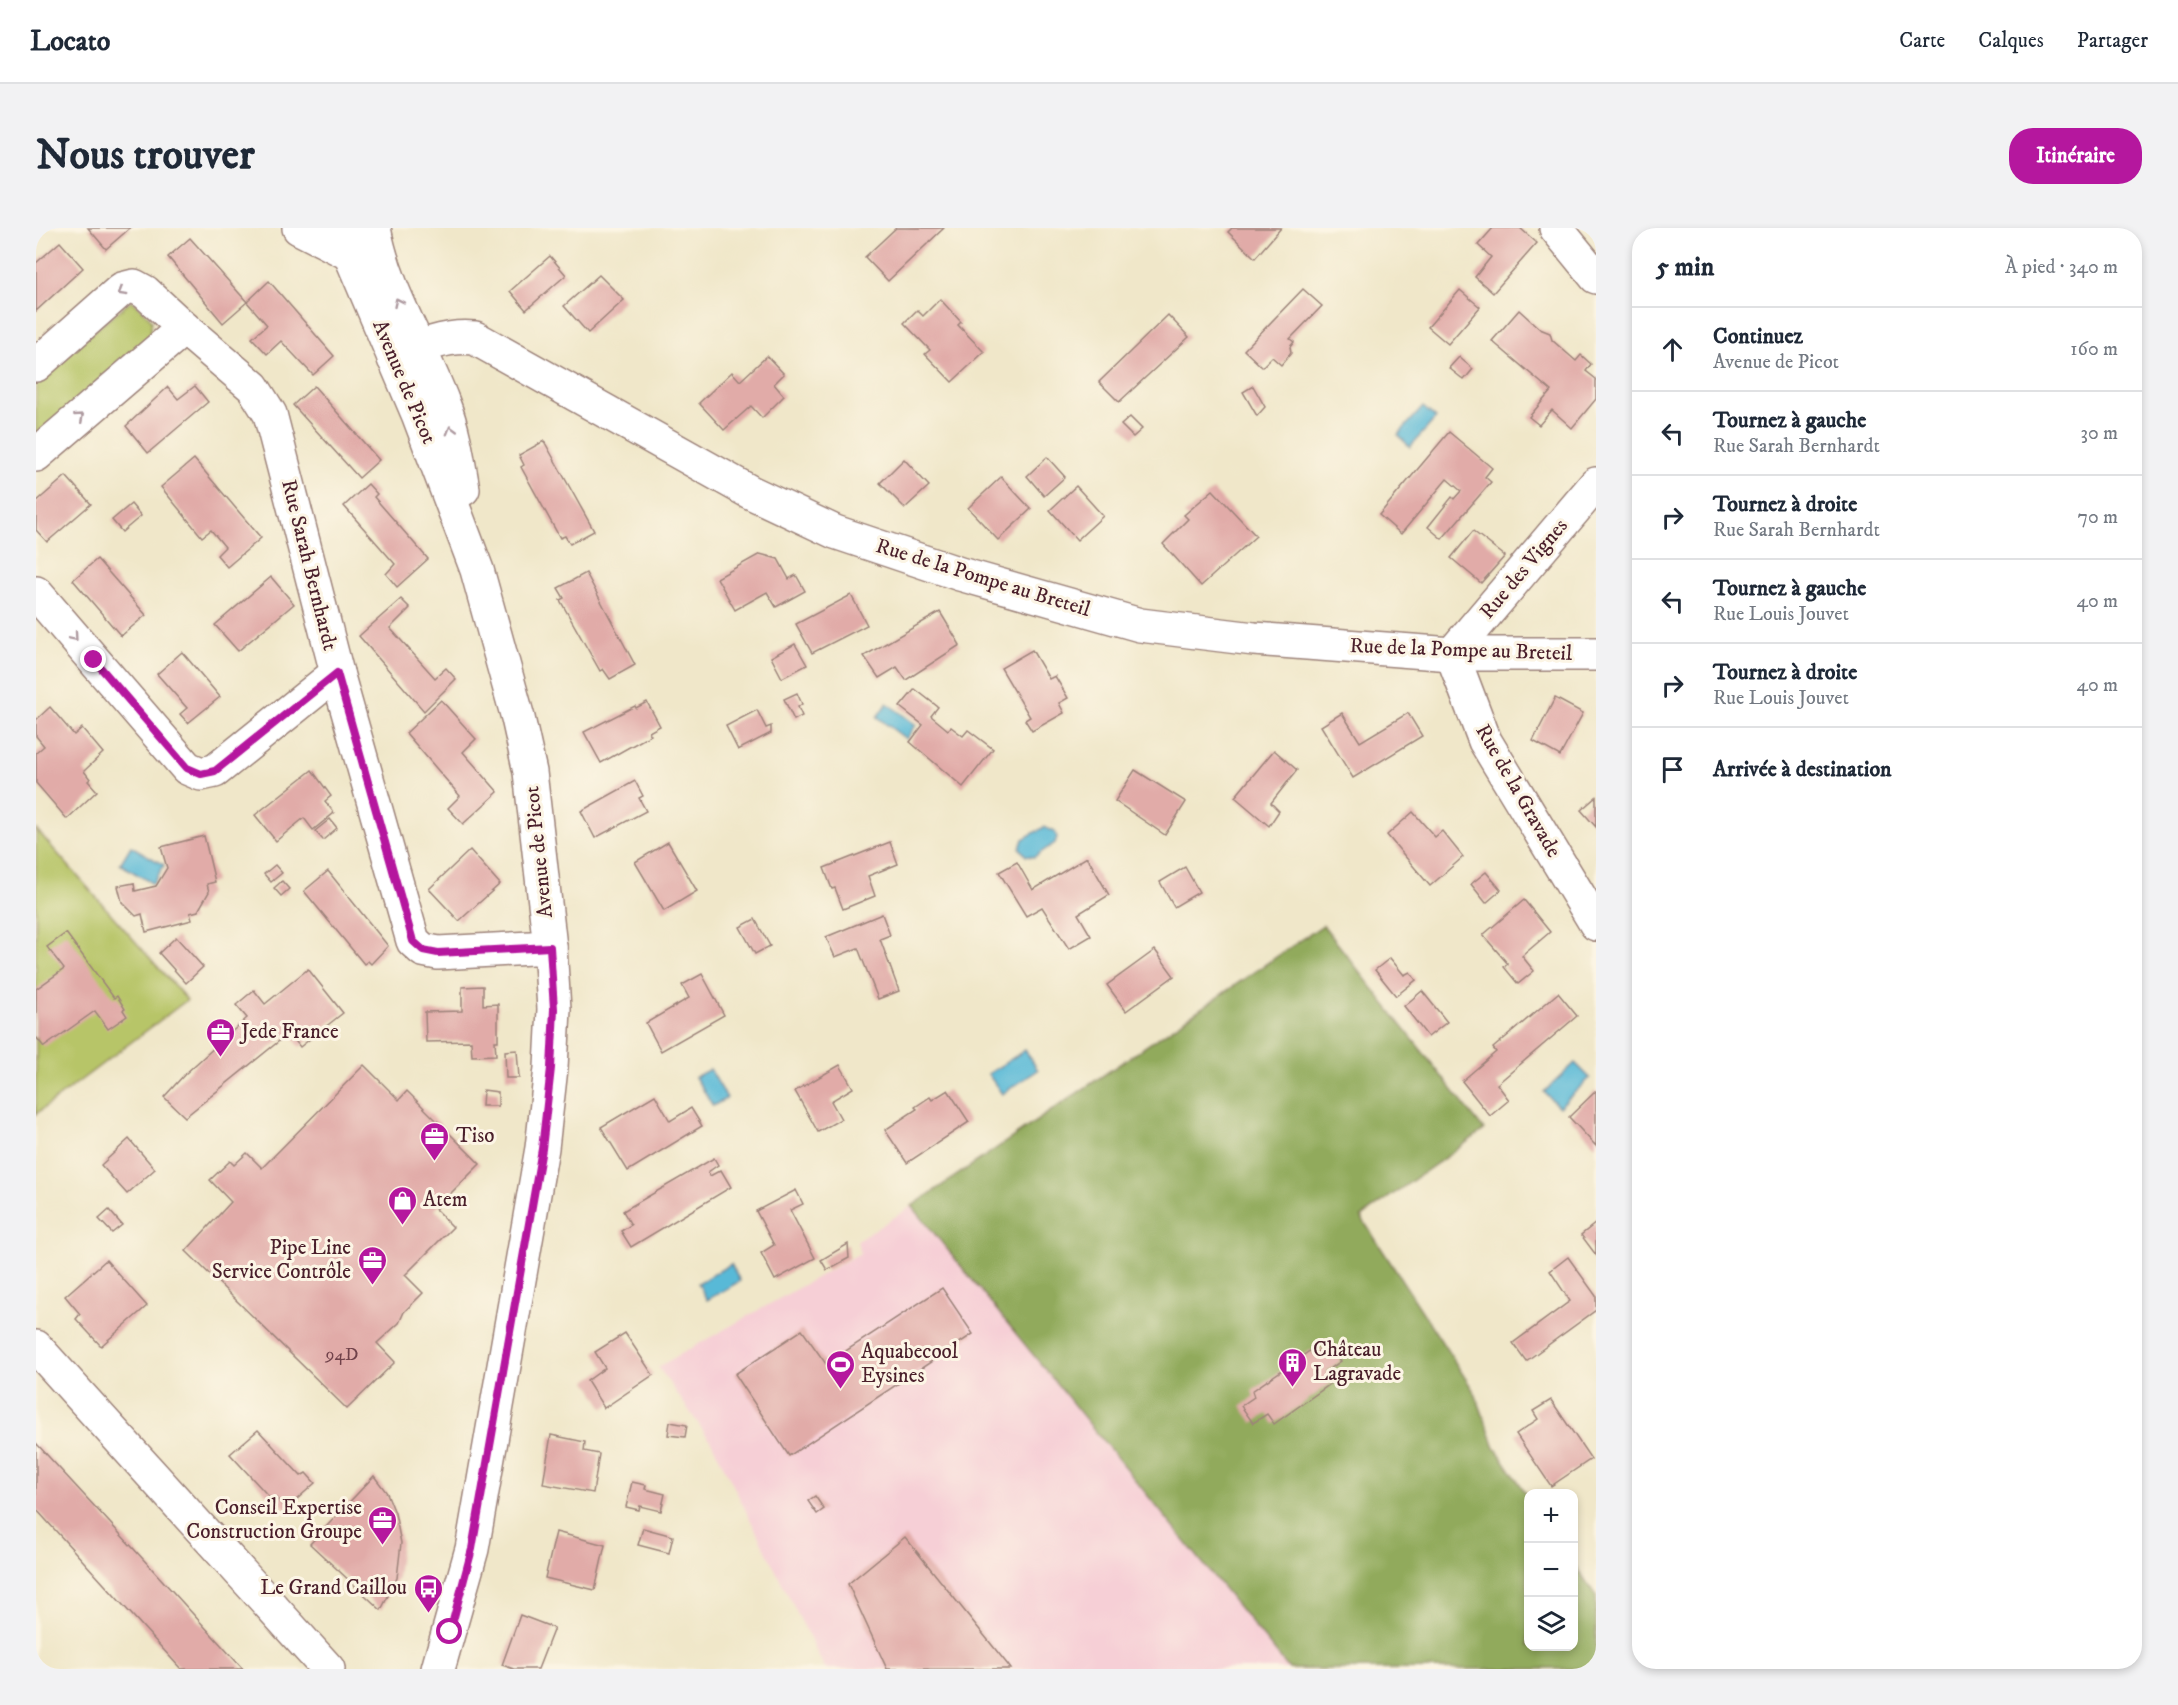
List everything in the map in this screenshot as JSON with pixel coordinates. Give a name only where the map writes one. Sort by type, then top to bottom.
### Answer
[{"type":"street","points":[[299,228],[362,239]]},
{"type":"street","points":[[1556,228],[1596,277]]},
{"type":"street","name":"Avenue de Picot","points":[[362,239],[407,353],[418,414],[477,570],[518,718],[530,772],[550,947],[554,1009],[551,1068],[542,1149],[472,1549],[438,1669]]},
{"type":"street","name":"Rue Sarah Bernhardt","points":[[36,365],[122,289],[134,286],[145,292],[253,387],[270,414],[337,673],[413,941],[423,950],[438,953],[550,947]]},
{"type":"street","points":[[36,455],[184,328]]},
{"type":"street","name":"Rue de la Pompe au Breteil","points":[[407,353],[429,342],[462,337],[483,341],[750,492],[835,532],[960,574],[1140,625],[1254,639],[1452,654],[1596,654]]},
{"type":"street","name":"Rue des Vignes","points":[[1452,654],[1596,484]]},
{"type":"street","points":[[36,593],[187,768],[201,774],[215,771],[337,673]]},
{"type":"street","name":"Rue de la Gravade","points":[[1452,654],[1485,741],[1596,924]]},
{"type":"street","points":[[40,1360],[328,1669]]},
{"type":"shaded area","points":[[912,1206],[1289,1669],[825,1669],[712,1443],[658,1367],[860,1253],[857,1241]]},
{"type":"green space","points":[[132,300],[152,320],[150,336],[36,438],[36,379]]},
{"type":"green space","points":[[36,829],[187,1000],[36,1114]]},
{"type":"green space","points":[[1323,925],[1484,1130],[1361,1217],[1475,1393],[1495,1447],[1524,1490],[1524,1651],[1578,1651],[1578,1569],[1596,1596],[1596,1669],[1289,1669],[912,1206]]},
{"type":"water","points":[[1423,407],[1436,418],[1410,447],[1398,435]]},
{"type":"water","points":[[887,703],[916,725],[906,739],[877,717]]},
{"type":"water","points":[[1044,827],[1055,832],[1057,837],[1055,843],[1034,857],[1026,856],[1020,848],[1023,839]]},
{"type":"water","points":[[131,846],[164,865],[153,884],[120,864]]},
{"type":"water","points":[[1025,1050],[1038,1070],[1002,1094],[988,1074]]},
{"type":"water","points":[[1575,1063],[1590,1078],[1559,1107],[1544,1092]]},
{"type":"water","points":[[710,1069],[727,1098],[713,1106],[695,1077]]},
{"type":"water","points":[[731,1264],[740,1281],[707,1300],[698,1283]]},
{"type":"building","points":[[88,228],[130,228],[106,249]]},
{"type":"building","points":[[896,228],[944,228],[888,281],[865,257]]},
{"type":"building","points":[[1232,228],[1281,228],[1255,258],[1228,232]]},
{"type":"building","points":[[1493,228],[1520,228],[1537,243],[1493,293],[1475,277],[1491,257],[1478,245]]},
{"type":"building","points":[[190,238],[247,302],[223,323],[168,257]]},
{"type":"building","points":[[60,242],[83,268],[36,311],[36,263]]},
{"type":"building","points":[[550,256],[566,275],[526,310],[510,291]]},
{"type":"building","points":[[599,275],[624,300],[588,333],[564,306]]},
{"type":"building","points":[[269,281],[334,356],[313,375],[281,341],[267,354],[252,338],[267,325],[247,302]]},
{"type":"building","points":[[1303,289],[1322,306],[1290,339],[1294,342],[1290,347],[1291,353],[1281,365],[1272,357],[1262,367],[1244,350]]},
{"type":"building","points":[[1460,290],[1480,307],[1448,344],[1428,327]]},
{"type":"building","points":[[940,299],[961,322],[958,325],[984,352],[952,382],[925,354],[930,350],[904,323],[917,310],[923,316]]},
{"type":"building","points":[[1519,310],[1540,329],[1550,333],[1552,340],[1576,361],[1581,355],[1591,364],[1586,371],[1596,379],[1596,399],[1572,428],[1552,410],[1539,425],[1529,417],[1551,391],[1492,341]]},
{"type":"building","points":[[1168,315],[1189,337],[1119,402],[1099,382]]},
{"type":"building","points":[[767,356],[784,374],[774,384],[784,396],[762,418],[751,406],[724,430],[699,403],[732,372],[740,381]]},
{"type":"building","points":[[1459,357],[1473,369],[1464,380],[1449,368]]},
{"type":"building","points":[[195,386],[208,402],[148,453],[126,426],[168,387],[178,399]]},
{"type":"building","points":[[314,386],[379,460],[359,478],[293,405]]},
{"type":"building","points":[[1253,386],[1265,407],[1257,416],[1243,392]]},
{"type":"building","points":[[1130,417],[1142,429],[1133,437],[1121,425]]},
{"type":"building","points":[[1449,432],[1492,468],[1485,477],[1491,482],[1442,539],[1428,527],[1452,497],[1454,499],[1461,491],[1447,479],[1401,534],[1379,515]]},
{"type":"building","points":[[544,441],[594,531],[570,544],[565,536],[560,538],[521,467],[524,465],[519,455]]},
{"type":"building","points":[[1047,457],[1065,477],[1044,496],[1027,476]]},
{"type":"building","points":[[194,459],[261,538],[227,567],[217,555],[225,547],[211,530],[202,537],[161,487]]},
{"type":"building","points":[[904,459],[929,486],[905,508],[880,483]]},
{"type":"building","points":[[66,476],[91,504],[47,542],[36,530],[36,502]]},
{"type":"building","points":[[1001,477],[1031,509],[998,540],[968,508]]},
{"type":"building","points":[[368,484],[377,494],[374,497],[428,559],[397,587],[386,574],[395,564],[344,506]]},
{"type":"building","points":[[1076,486],[1103,516],[1077,540],[1050,510]]},
{"type":"building","points":[[1213,490],[1256,536],[1201,586],[1163,544],[1188,519],[1184,515]]},
{"type":"building","points":[[131,504],[141,516],[122,532],[112,520]]},
{"type":"building","points":[[1473,531],[1505,556],[1481,583],[1451,558]]},
{"type":"building","points":[[760,554],[778,559],[789,579],[796,575],[805,591],[776,607],[767,592],[735,610],[717,578]]},
{"type":"building","points":[[97,559],[146,615],[121,636],[73,580]]},
{"type":"building","points":[[586,573],[635,665],[610,679],[603,669],[600,671],[560,600],[564,598],[558,588]]},
{"type":"building","points":[[271,577],[294,604],[238,651],[215,625]]},
{"type":"building","points":[[851,595],[867,625],[812,653],[796,624]]},
{"type":"building","points":[[401,599],[410,608],[390,628],[435,678],[446,668],[456,679],[424,711],[359,636]]},
{"type":"building","points":[[940,612],[960,645],[906,680],[897,667],[879,678],[864,656]]},
{"type":"building","points":[[795,644],[807,665],[782,678],[771,657]]},
{"type":"building","points":[[1032,650],[1049,679],[1055,676],[1068,698],[1059,703],[1064,713],[1032,731],[1025,720],[1030,717],[1001,668]]},
{"type":"building","points":[[182,652],[220,697],[188,723],[180,714],[187,708],[157,674]]},
{"type":"building","points":[[915,689],[938,707],[931,716],[948,730],[951,727],[963,736],[968,730],[993,749],[963,787],[910,742],[923,725],[900,707]]},
{"type":"building","points":[[797,693],[802,704],[798,707],[802,716],[794,720],[784,699]]},
{"type":"building","points":[[1555,698],[1583,713],[1560,756],[1533,741]]},
{"type":"building","points":[[441,700],[476,739],[463,752],[498,792],[463,824],[448,808],[460,796],[406,733]]},
{"type":"building","points":[[647,702],[660,726],[649,732],[651,735],[601,763],[584,732]]},
{"type":"building","points":[[50,707],[74,735],[82,728],[103,753],[84,771],[90,779],[88,781],[97,791],[67,819],[36,783],[36,753],[44,746],[36,736],[36,720]]},
{"type":"building","points":[[757,710],[766,728],[771,726],[771,733],[738,750],[726,726]]},
{"type":"building","points":[[1342,713],[1360,742],[1408,713],[1422,736],[1353,778],[1321,726]]},
{"type":"building","points":[[1274,750],[1297,770],[1271,803],[1279,811],[1269,826],[1235,797]]},
{"type":"building","points":[[312,770],[331,796],[325,801],[334,813],[313,830],[304,818],[276,841],[255,815]]},
{"type":"building","points":[[1135,770],[1186,802],[1165,835],[1115,801]]},
{"type":"building","points":[[635,781],[643,796],[639,798],[646,811],[595,838],[581,811]]},
{"type":"building","points":[[1596,797],[1596,827],[1581,810]]},
{"type":"building","points":[[1413,812],[1435,837],[1442,831],[1463,857],[1430,886],[1387,835]]},
{"type":"building","points":[[330,819],[337,828],[323,840],[315,831]]},
{"type":"building","points":[[204,836],[215,882],[207,884],[209,892],[198,911],[190,913],[192,920],[146,932],[142,914],[136,916],[122,902],[118,886],[134,883],[135,891],[156,886],[167,868],[161,847]]},
{"type":"building","points":[[668,842],[697,891],[664,911],[635,862]]},
{"type":"building","points":[[890,842],[898,864],[868,876],[875,896],[843,909],[824,868]]},
{"type":"building","points":[[470,850],[500,884],[459,921],[429,889]]},
{"type":"building","points":[[1087,857],[1109,895],[1078,914],[1091,936],[1069,949],[1042,907],[1026,916],[999,872],[1017,862],[1033,890]]},
{"type":"building","points":[[275,865],[282,873],[271,882],[264,874]]},
{"type":"building","points":[[1185,867],[1199,892],[1174,907],[1160,882]]},
{"type":"building","points":[[328,871],[388,946],[371,964],[368,961],[364,964],[304,891]]},
{"type":"building","points":[[1486,872],[1501,890],[1486,903],[1471,884]]},
{"type":"building","points":[[282,881],[289,889],[281,896],[274,888]]},
{"type":"building","points":[[1524,900],[1550,932],[1522,956],[1534,971],[1518,984],[1504,967],[1508,964],[1483,935]]},
{"type":"building","points":[[882,914],[890,935],[880,939],[899,991],[878,999],[858,948],[835,957],[826,937]]},
{"type":"building","points":[[755,919],[770,946],[755,954],[740,927]]},
{"type":"building","points":[[66,933],[114,998],[117,996],[127,1016],[108,1029],[95,1011],[44,1047],[36,1037],[36,989],[64,969],[47,947]]},
{"type":"building","points":[[176,937],[203,967],[186,983],[159,953]]},
{"type":"building","points":[[1155,950],[1174,976],[1126,1011],[1107,985]]},
{"type":"building","points":[[1390,958],[1404,975],[1410,972],[1416,980],[1396,996],[1375,970]]},
{"type":"building","points":[[308,969],[343,1013],[300,1047],[289,1033],[185,1117],[164,1097],[185,1074],[247,1018],[236,1005],[254,990],[265,1004]]},
{"type":"building","points":[[702,974],[724,1015],[661,1051],[646,1023],[689,998],[682,985]]},
{"type":"building","points":[[483,986],[483,1005],[498,1004],[496,1055],[472,1056],[471,1041],[426,1042],[425,1012],[462,1011],[462,987]]},
{"type":"building","points":[[1422,991],[1447,1022],[1428,1037],[1404,1006]]},
{"type":"building","points":[[1558,993],[1577,1016],[1497,1084],[1509,1100],[1490,1116],[1462,1081],[1496,1052],[1493,1048]]},
{"type":"building","points":[[517,1050],[519,1078],[506,1078],[505,1051]]},
{"type":"building","points":[[364,1065],[399,1100],[407,1091],[480,1164],[435,1209],[453,1227],[405,1275],[423,1293],[404,1312],[399,1323],[377,1343],[395,1362],[347,1409],[186,1251],[231,1202],[210,1180],[230,1161],[234,1165],[247,1153],[262,1168]]},
{"type":"building","points":[[840,1065],[853,1088],[831,1101],[841,1119],[818,1132],[795,1091]]},
{"type":"building","points":[[483,1090],[498,1092],[498,1106],[482,1106]]},
{"type":"building","points":[[948,1090],[969,1122],[907,1163],[885,1130],[917,1109],[915,1107],[930,1097],[932,1100]]},
{"type":"building","points":[[1596,1091],[1596,1146],[1569,1117]]},
{"type":"building","points":[[655,1095],[670,1121],[691,1108],[702,1126],[628,1171],[601,1127]]},
{"type":"building","points":[[129,1139],[155,1169],[127,1194],[101,1165]]},
{"type":"building","points":[[714,1158],[718,1165],[708,1172],[710,1176],[721,1170],[731,1187],[631,1247],[621,1231],[631,1225],[623,1211]]},
{"type":"building","points":[[796,1190],[803,1204],[790,1210],[815,1258],[775,1280],[761,1253],[774,1245],[756,1211]]},
{"type":"building","points":[[109,1210],[122,1225],[112,1233],[99,1219]]},
{"type":"building","points":[[1596,1223],[1596,1255],[1581,1235]]},
{"type":"building","points":[[848,1244],[849,1258],[827,1270],[821,1260]]},
{"type":"building","points":[[1568,1257],[1596,1296],[1596,1310],[1526,1361],[1513,1343],[1570,1301],[1550,1271]]},
{"type":"building","points":[[106,1260],[147,1306],[101,1346],[76,1319],[80,1314],[65,1296]]},
{"type":"building","points":[[942,1288],[973,1334],[789,1456],[735,1374],[802,1330],[826,1364]]},
{"type":"building","points":[[625,1333],[653,1375],[604,1408],[587,1381],[605,1368],[595,1352]]},
{"type":"building","name":"Château Lagravade","points":[[1328,1344],[1341,1361],[1327,1371],[1333,1382],[1274,1424],[1267,1414],[1253,1423],[1241,1406],[1254,1397],[1252,1391],[1311,1350],[1314,1354]]},
{"type":"building","points":[[1551,1400],[1591,1459],[1551,1486],[1516,1434],[1538,1419],[1533,1411]]},
{"type":"building","points":[[670,1422],[687,1425],[685,1437],[668,1435]]},
{"type":"building","points":[[258,1430],[301,1476],[306,1473],[315,1483],[286,1509],[276,1498],[273,1501],[230,1454]]},
{"type":"building","points":[[551,1435],[585,1442],[584,1451],[599,1454],[593,1493],[543,1484]]},
{"type":"building","points":[[36,1443],[243,1669],[181,1669],[36,1509]]},
{"type":"building","points":[[374,1476],[387,1493],[395,1513],[401,1543],[397,1578],[381,1610],[310,1544]]},
{"type":"building","points":[[632,1482],[646,1485],[645,1489],[665,1494],[661,1511],[640,1506],[639,1510],[626,1507]]},
{"type":"building","points":[[815,1496],[824,1509],[817,1514],[808,1501]]},
{"type":"building","points":[[643,1528],[673,1536],[669,1553],[638,1545]]},
{"type":"building","points":[[556,1532],[605,1545],[595,1590],[545,1578]]},
{"type":"building","points":[[905,1537],[1011,1669],[887,1669],[848,1584]]},
{"type":"building","points":[[520,1615],[554,1628],[538,1669],[514,1669],[502,1665]]},
{"type":"place","name":"Jede France","points":[[220,1058]]},
{"type":"place","name":"Tiso","points":[[435,1162]]},
{"type":"place","name":"Atem","points":[[402,1226]]},
{"type":"place","name":"Pipe Line Service Contrôle","points":[[372,1286]]},
{"type":"place","name":"Château Lagravade","points":[[1292,1388]]},
{"type":"place","name":"Aquabecool Eysines","points":[[840,1390]]},
{"type":"place","name":"Conseil Expertise Construction Groupe","points":[[383,1546]]},
{"type":"place","name":"Le Grand Caillou","points":[[428,1614]]},
{"type":"route","points":[[94,660],[187,768],[201,774],[215,771],[337,673],[413,941],[423,950],[438,953],[550,947],[554,1009],[551,1068],[542,1149],[484,1488],[472,1549],[450,1632]]}]
